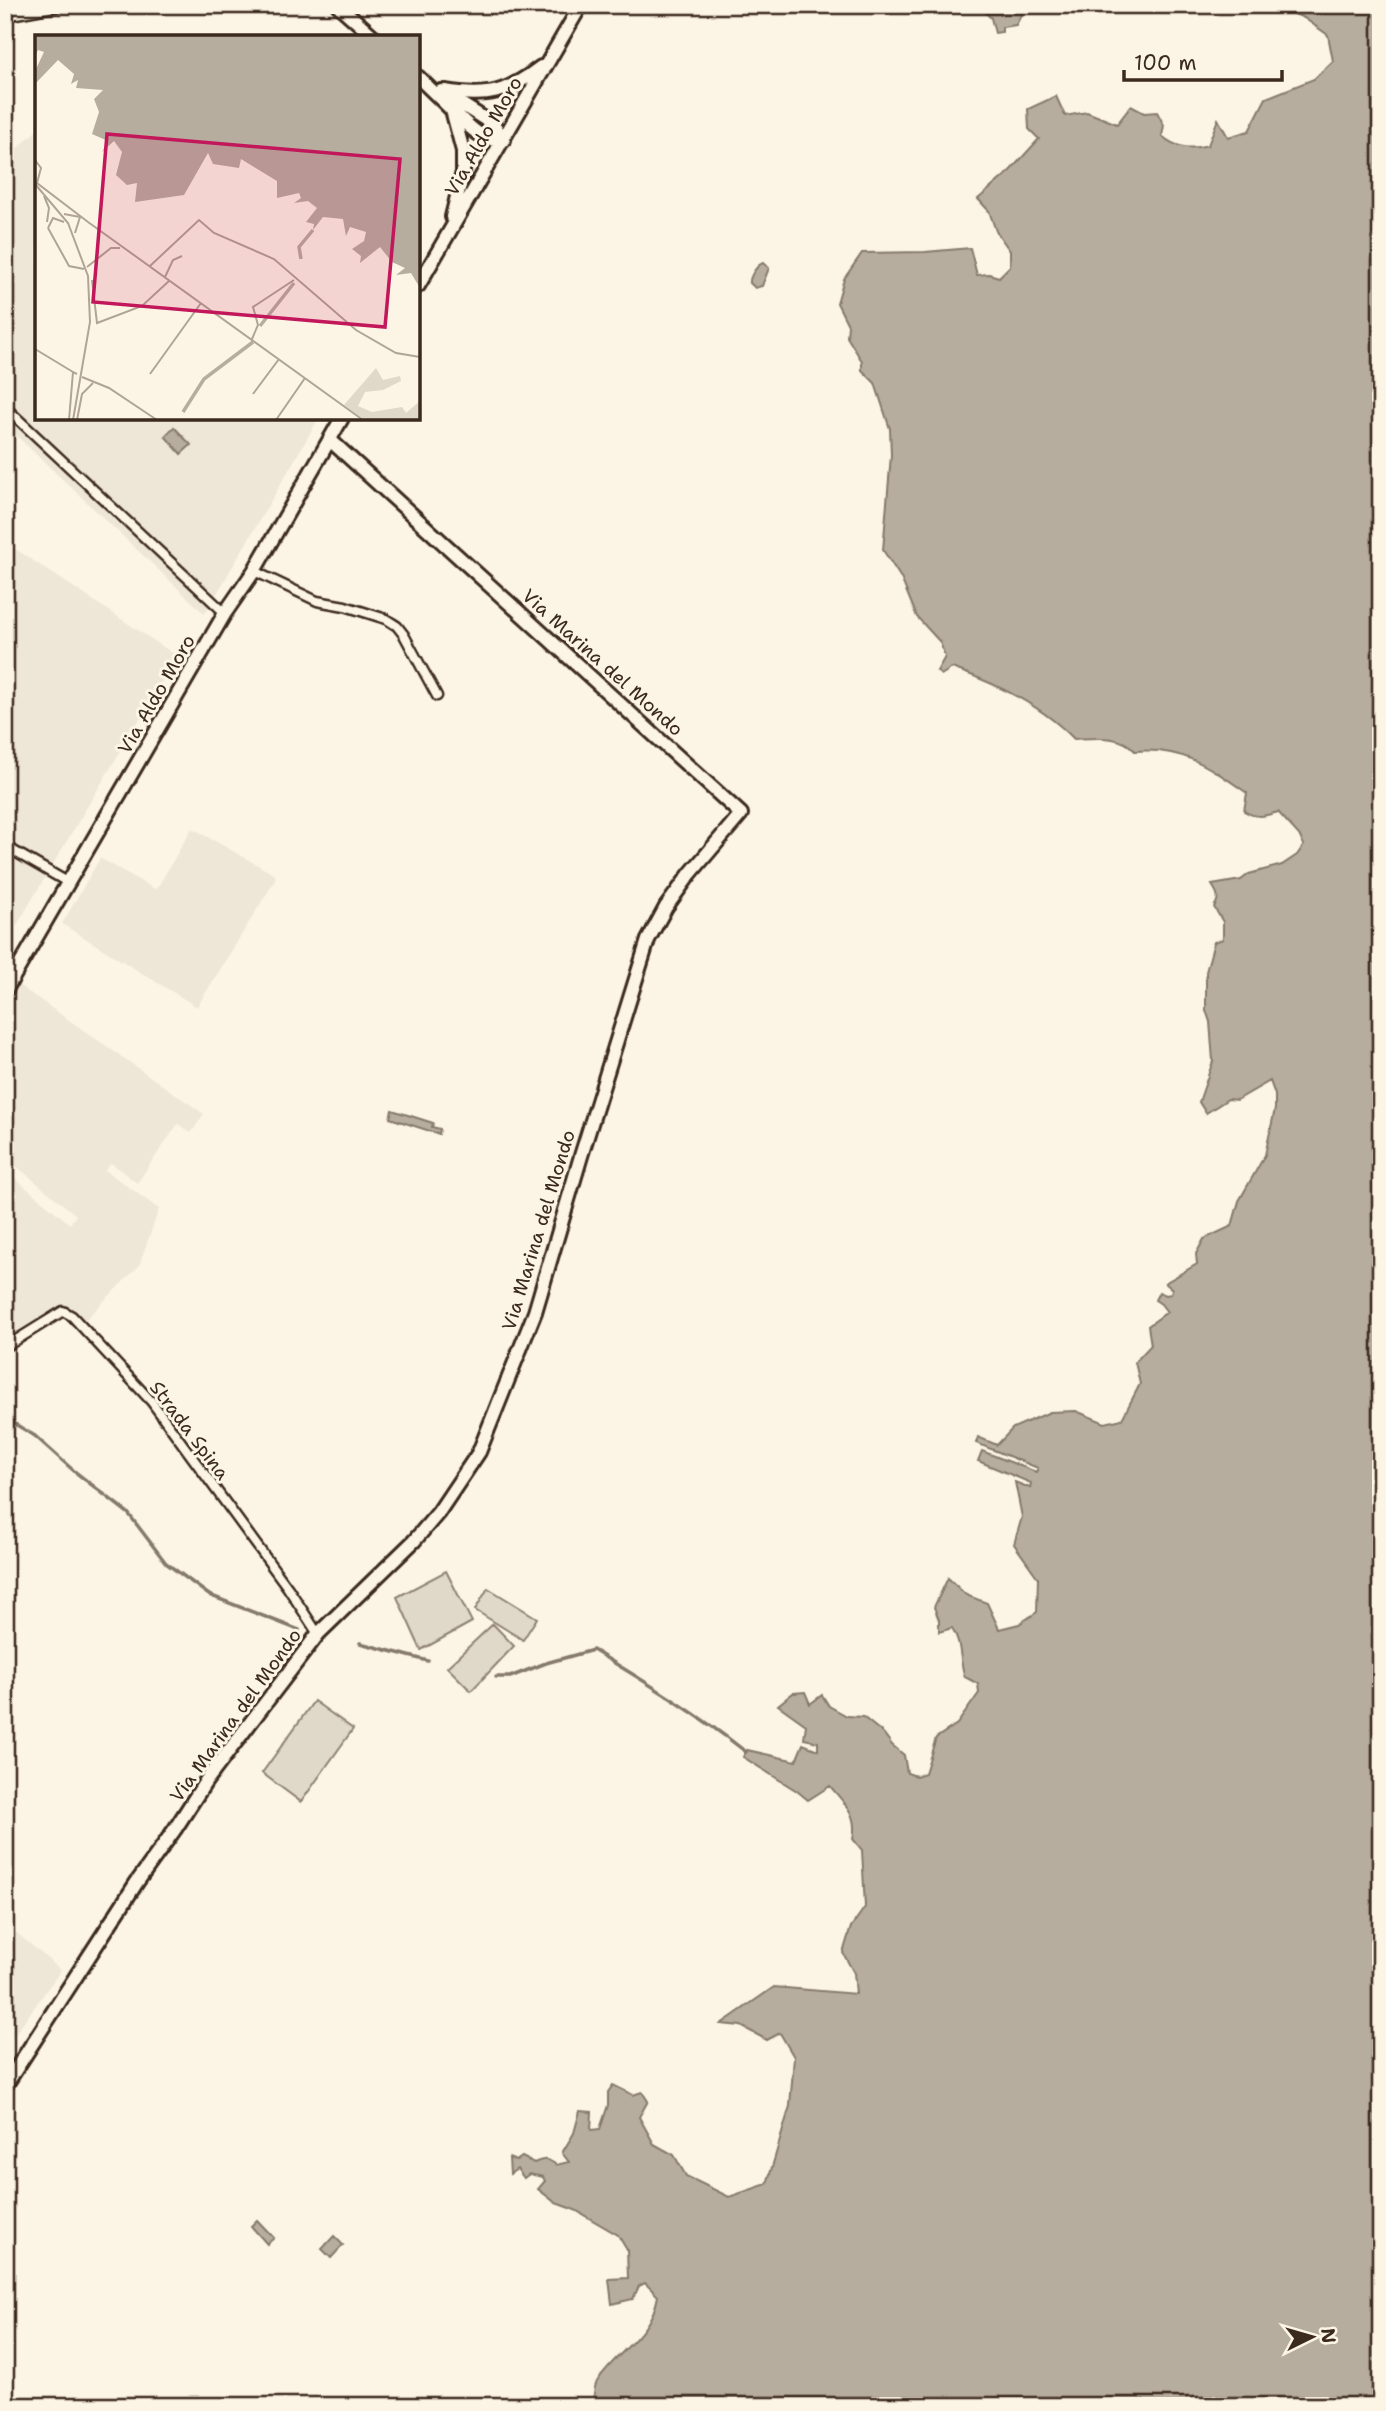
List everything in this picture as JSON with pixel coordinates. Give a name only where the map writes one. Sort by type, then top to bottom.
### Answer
[{"type":"street","points":[[5,16],[65,5]]},
{"type":"street","points":[[338,5],[372,35]]},
{"type":"street","name":"Via Aldo Moro","points":[[420,282],[581,5]]},
{"type":"street","points":[[441,91],[470,95],[496,94],[520,83],[547,62]]},
{"type":"street","points":[[420,77],[494,125],[503,141],[492,141],[479,136],[420,78]]},
{"type":"street","points":[[446,237],[463,172],[463,151],[452,110]]},
{"type":"street","points":[[5,407],[225,613]]},
{"type":"street","name":"Via Aldo Moro","points":[[5,991],[341,420]]},
{"type":"street","name":"Via Marina del Mondo","points":[[5,2086],[206,1781],[318,1634],[414,1541],[438,1513],[480,1452],[536,1312],[580,1156],[648,940],[666,907],[690,874],[741,814],[330,440]]},
{"type":"street","points":[[254,571],[317,601],[345,606],[386,619],[397,626],[437,696]]},
{"type":"street","points":[[5,846],[69,883]]},
{"type":"street","name":"Strada Spina","points":[[5,1347],[52,1316],[63,1311],[72,1316],[151,1401],[288,1588],[318,1634]]},
{"type":"shaded area","points":[[978,5],[1015,5],[1021,8],[1026,5],[1016,25],[1002,27],[1002,32],[995,33],[991,18]]},
{"type":"shaded area","points":[[1273,5],[1327,9],[1329,5],[1381,5],[1381,2406],[586,2406],[593,2401],[595,2387],[606,2369],[648,2322],[658,2296],[645,2283],[639,2286],[633,2299],[612,2304],[609,2279],[628,2278],[627,2250],[618,2235],[575,2210],[556,2203],[538,2189],[545,2181],[543,2177],[529,2174],[524,2178],[517,2169],[510,2174],[509,2158],[516,2161],[522,2157],[534,2163],[546,2160],[556,2165],[569,2162],[562,2153],[574,2133],[580,2111],[592,2112],[591,2130],[600,2129],[608,2105],[608,2092],[613,2085],[633,2095],[642,2092],[648,2101],[639,2117],[654,2144],[674,2155],[686,2176],[729,2197],[767,2184],[790,2106],[794,2057],[780,2033],[767,2040],[741,2026],[721,2024],[774,1987],[856,1994],[854,1973],[843,1953],[851,1927],[865,1907],[862,1850],[853,1839],[854,1823],[849,1810],[830,1786],[808,1800],[743,1757],[747,1750],[796,1761],[803,1744],[818,1750],[818,1742],[804,1739],[806,1725],[778,1705],[793,1693],[805,1692],[810,1704],[822,1695],[829,1706],[847,1716],[863,1717],[904,1755],[907,1773],[916,1776],[925,1773],[936,1738],[957,1724],[979,1693],[978,1684],[965,1677],[952,1628],[939,1632],[939,1620],[934,1607],[948,1578],[966,1595],[987,1603],[999,1629],[1019,1624],[1037,1612],[1038,1578],[1014,1544],[1022,1517],[1015,1482],[1030,1488],[1031,1483],[978,1461],[982,1451],[1036,1472],[1038,1468],[976,1443],[978,1437],[997,1445],[1013,1428],[1050,1412],[1076,1411],[1105,1423],[1122,1419],[1140,1384],[1135,1362],[1151,1345],[1148,1326],[1167,1312],[1155,1300],[1159,1292],[1171,1294],[1172,1289],[1165,1283],[1197,1264],[1196,1254],[1204,1239],[1232,1226],[1239,1201],[1265,1155],[1275,1109],[1275,1095],[1270,1081],[1237,1100],[1228,1099],[1206,1113],[1199,1102],[1213,1061],[1210,1022],[1206,1010],[1206,972],[1214,942],[1223,939],[1223,922],[1214,907],[1218,896],[1212,885],[1241,880],[1249,874],[1282,865],[1297,855],[1304,845],[1299,835],[1278,812],[1257,816],[1244,811],[1247,793],[1195,761],[1168,752],[1135,751],[1115,739],[1074,739],[1033,706],[986,681],[952,668],[941,675],[937,671],[945,657],[940,642],[917,617],[901,578],[883,550],[891,455],[890,429],[875,383],[862,370],[862,361],[847,337],[848,325],[837,303],[844,279],[862,253],[970,248],[977,275],[999,277],[1010,266],[1010,251],[996,231],[989,211],[978,199],[1008,173],[1039,139],[1029,129],[1028,109],[1056,96],[1065,116],[1087,112],[1117,124],[1131,106],[1144,113],[1157,112],[1164,125],[1162,136],[1184,147],[1208,145],[1218,119],[1228,137],[1249,131],[1266,98],[1314,79],[1333,61],[1328,35],[1304,18]]},
{"type":"shaded area","points":[[35,132],[35,420],[318,420],[205,614],[5,425],[5,160]]},
{"type":"shaded area","points":[[763,263],[769,268],[762,286],[755,288],[750,283],[751,278]]},
{"type":"shaded area","points":[[174,427],[191,445],[181,454],[165,436]]},
{"type":"shaded area","points":[[5,542],[177,656],[5,945]]},
{"type":"shaded area","points":[[192,828],[275,875],[275,880],[197,1007],[62,924],[100,858],[156,890]]},
{"type":"shaded area","points":[[17,984],[204,1114],[191,1133],[178,1124],[137,1183],[111,1163],[105,1170],[159,1209],[139,1266],[85,1320],[62,1304],[5,1340],[5,1170],[70,1224],[76,1215],[5,1157],[5,1004]]},
{"type":"shaded area","points":[[392,1110],[433,1123],[432,1127],[440,1129],[439,1134],[390,1118]]},
{"type":"shaded area","points":[[446,1571],[472,1622],[421,1650],[397,1597]]},
{"type":"shaded area","points":[[488,1588],[537,1618],[523,1640],[475,1610]]},
{"type":"shaded area","points":[[493,1624],[514,1646],[471,1691],[447,1667]]},
{"type":"shaded area","points":[[314,1701],[353,1729],[301,1802],[262,1773]]},
{"type":"shaded area","points":[[5,1923],[61,1970],[5,2048]]},
{"type":"shaded area","points":[[257,2220],[274,2238],[267,2244],[251,2226]]},
{"type":"shaded area","points":[[334,2236],[343,2245],[331,2258],[322,2249]]},
{"type":"waterway","points":[[5,1418],[35,1436],[128,1513],[166,1563],[209,1595],[299,1630]]},
{"type":"waterway","points":[[360,1643],[428,1661]]},
{"type":"waterway","points":[[496,1677],[510,1677],[546,1663],[593,1650],[690,1711],[746,1752]]}]
